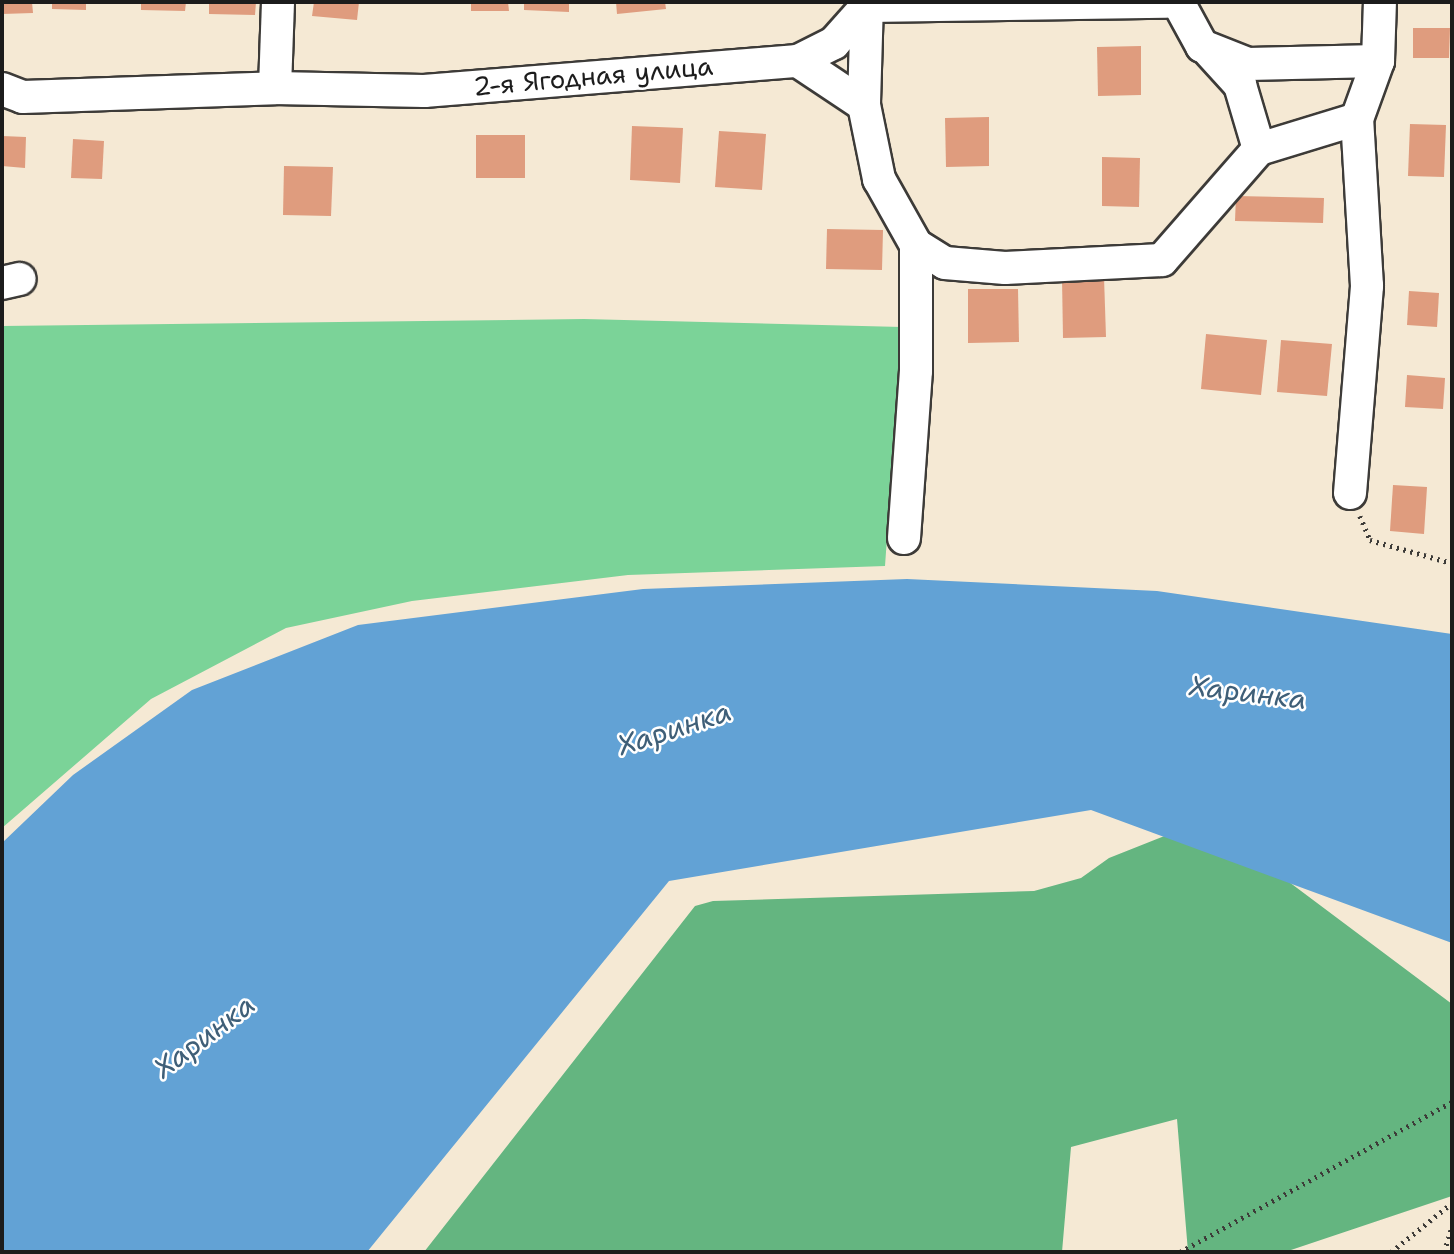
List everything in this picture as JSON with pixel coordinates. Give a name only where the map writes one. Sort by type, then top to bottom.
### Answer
[{"type":"street","points":[[275,88],[278,2]]},
{"type":"street","points":[[904,538],[916,371],[916,245],[879,178],[864,105],[867,4],[1166,2]]},
{"type":"street","points":[[1178,2],[1202,46],[1240,85],[1259,149]]},
{"type":"street","points":[[1350,493],[1367,286],[1357,119],[1378,61],[1380,2]]},
{"type":"street","name":"2-я Ягодная улица","points":[[2,89],[23,97],[275,88],[424,91],[798,61],[834,43],[867,4]]},
{"type":"street","points":[[1202,46],[1248,64],[1378,61]]},
{"type":"street","points":[[798,61],[864,105]]},
{"type":"street","points":[[916,245],[945,263],[1005,268],[1162,260],[1259,149],[1357,119]]},
{"type":"path","points":[[1350,493],[1370,540],[1452,563]]},
{"type":"path","points":[[1180,1252],[1452,1102]]},
{"type":"path","points":[[1391,1252],[1452,1203]]},
{"type":"path","points":[[1444,1252],[1452,1226]]},
{"type":"green space","points":[[584,319],[902,327],[885,566],[628,575],[412,601],[286,628],[151,699],[2,828],[2,326]]},
{"type":"green space","points":[[1172,833],[1225,834],[1452,1004],[1452,1196],[1285,1252],[1188,1252],[1177,1119],[1071,1147],[1062,1252],[424,1252],[695,906],[713,901],[1034,891],[1081,878],[1109,858]]},
{"type":"water","name":"Харинка","points":[[907,579],[1157,591],[1452,634],[1452,943],[1091,810],[669,881],[367,1252],[2,1252],[2,843],[73,775],[192,690],[358,625],[643,589]]},
{"type":"building","points":[[2,2],[32,2],[33,13],[2,14]]},
{"type":"building","points":[[52,2],[86,2],[86,10],[52,9]]},
{"type":"building","points":[[141,2],[186,2],[185,11],[141,10]]},
{"type":"building","points":[[209,2],[256,2],[255,15],[209,14]]},
{"type":"building","points":[[314,2],[359,2],[357,20],[312,16]]},
{"type":"building","points":[[471,2],[508,2],[509,11],[471,11]]},
{"type":"building","points":[[524,2],[569,2],[569,12],[524,10]]},
{"type":"building","points":[[616,2],[665,2],[666,9],[617,14]]},
{"type":"building","points":[[1413,28],[1450,28],[1449,58],[1413,58]]},
{"type":"building","points":[[1141,46],[1141,95],[1098,96],[1097,47]]},
{"type":"building","points":[[989,117],[989,166],[946,167],[945,118]]},
{"type":"building","points":[[1410,124],[1446,125],[1444,177],[1408,176]]},
{"type":"building","points":[[632,126],[683,128],[680,183],[630,180]]},
{"type":"building","points":[[719,131],[766,134],[762,190],[715,187]]},
{"type":"building","points":[[476,135],[525,135],[525,178],[476,178]]},
{"type":"building","points":[[2,136],[26,137],[25,168],[2,166]]},
{"type":"building","points":[[73,139],[104,141],[102,179],[71,178]]},
{"type":"building","points":[[1102,157],[1140,158],[1139,207],[1102,206]]},
{"type":"building","points":[[284,166],[333,167],[331,216],[283,215]]},
{"type":"building","points":[[1236,196],[1324,198],[1323,223],[1235,221]]},
{"type":"building","points":[[827,229],[883,230],[882,270],[826,269]]},
{"type":"building","points":[[1104,277],[1106,337],[1063,338],[1062,278]]},
{"type":"building","points":[[968,289],[1018,289],[1019,342],[968,343]]},
{"type":"building","points":[[1409,291],[1439,293],[1437,327],[1407,325]]},
{"type":"building","points":[[1206,334],[1267,340],[1261,395],[1201,389]]},
{"type":"building","points":[[1281,340],[1332,344],[1327,396],[1277,392]]},
{"type":"building","points":[[1407,375],[1445,378],[1443,409],[1405,407]]},
{"type":"building","points":[[1393,485],[1427,487],[1424,534],[1390,531]]}]
